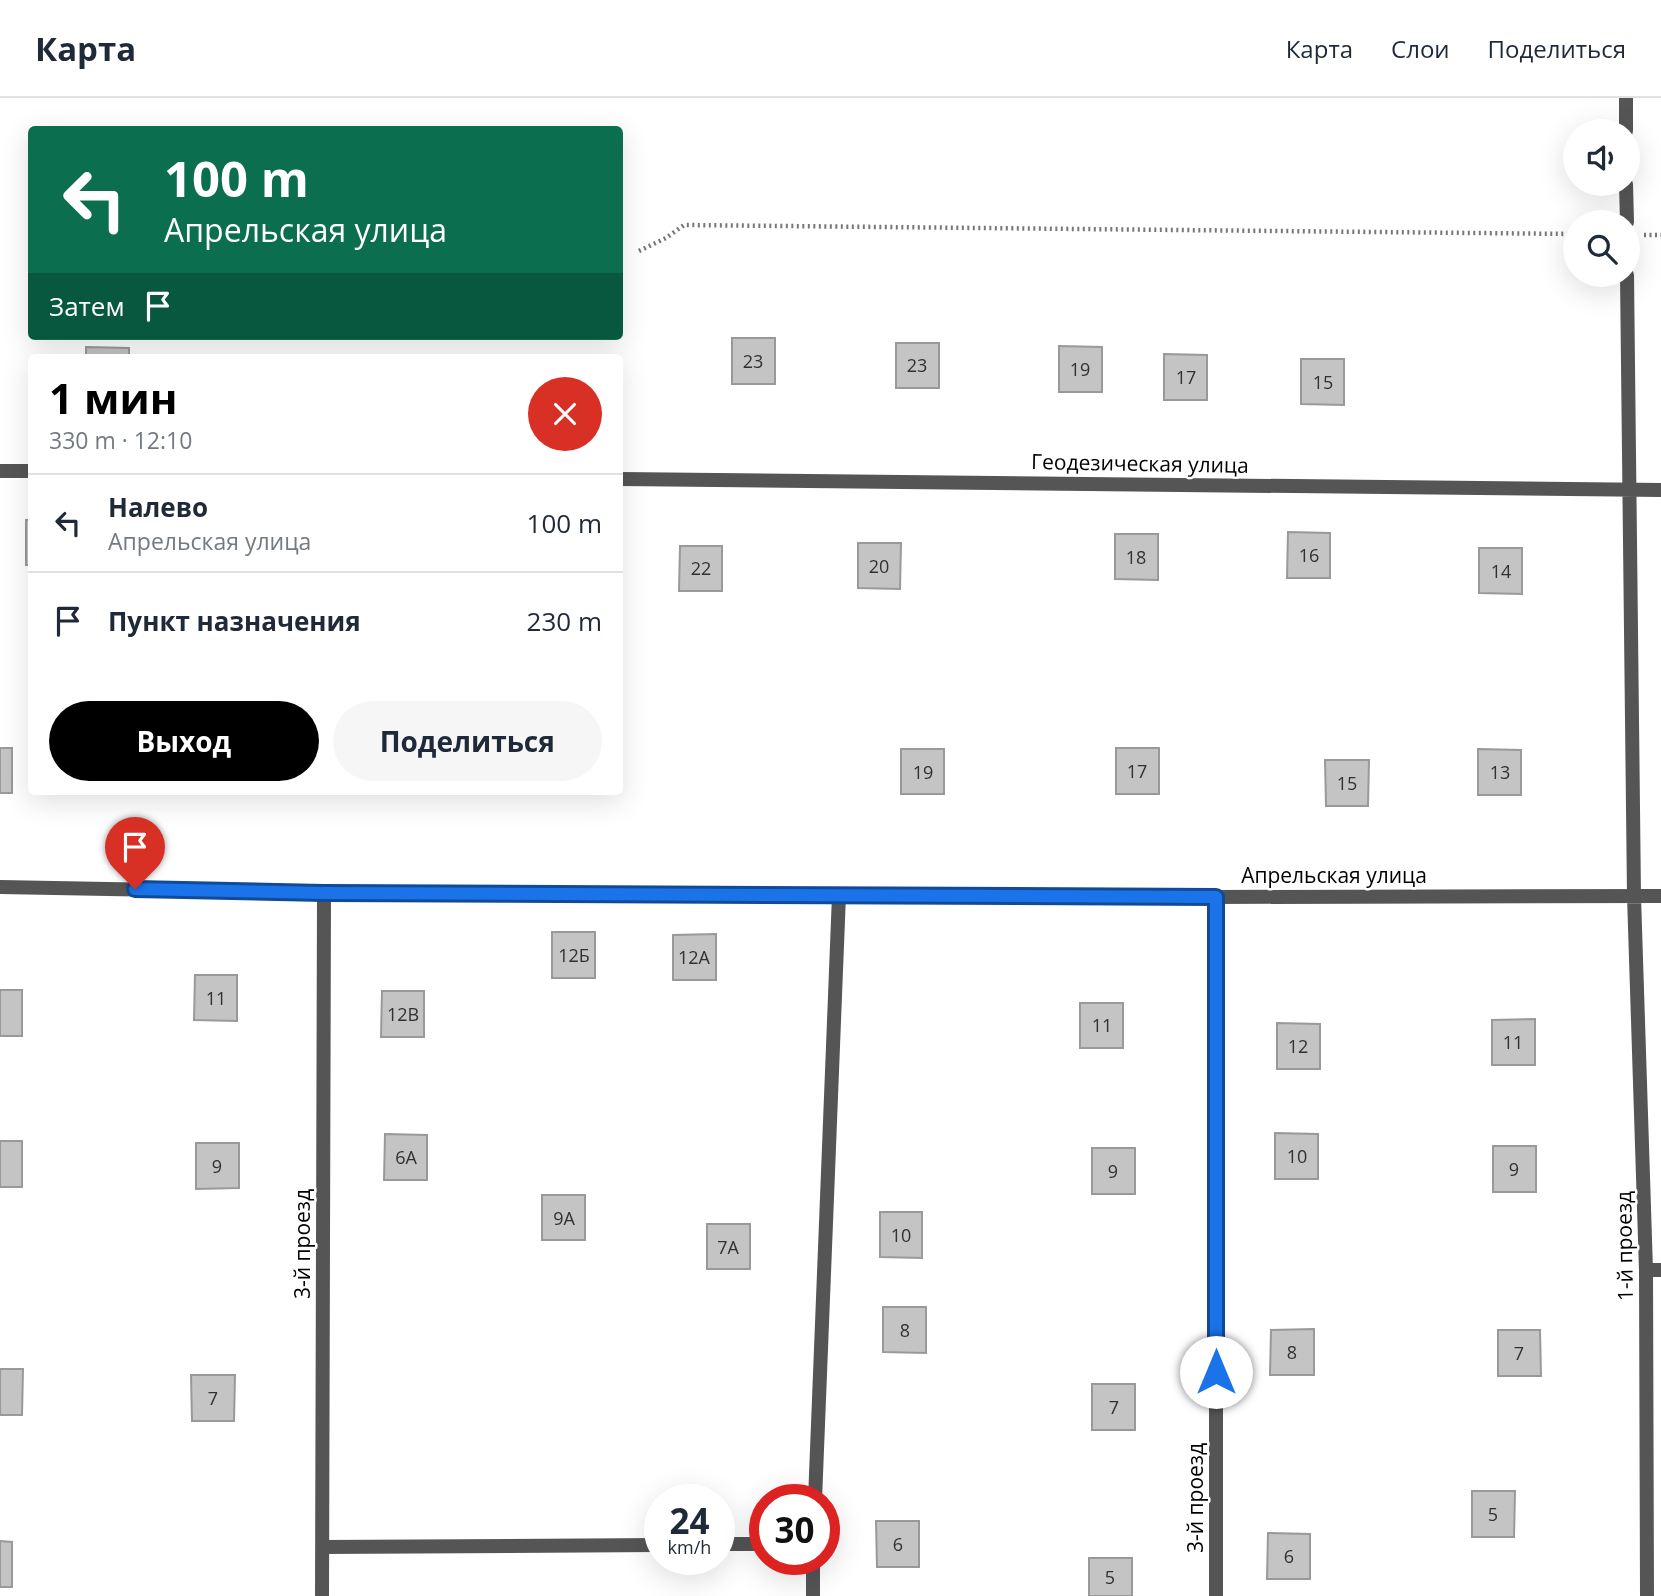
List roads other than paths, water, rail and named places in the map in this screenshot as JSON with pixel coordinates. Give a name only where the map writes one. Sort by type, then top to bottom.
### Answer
[{"type":"street","points":[[1626,98],[1626,119]]},
{"type":"street","name":"1-й проезд","points":[[1627,287],[1634,896],[1653,1270],[1647,1596]]},
{"type":"street","points":[[0,471],[28,471]]},
{"type":"street","name":"Геодезическая улица","points":[[623,478],[1661,490]]},
{"type":"street","name":"Апрельская улица","points":[[0,887],[324,893],[1661,896]]},
{"type":"street","name":"3-й проезд","points":[[322,1596],[324,893]]},
{"type":"street","points":[[816,1484],[839,895]]},
{"type":"street","name":"3-й проезд","points":[[1216,897],[1216,1596]]},
{"type":"street","points":[[321,1547],[644,1545]]},
{"type":"street","points":[[813,1575],[813,1596]]}]
